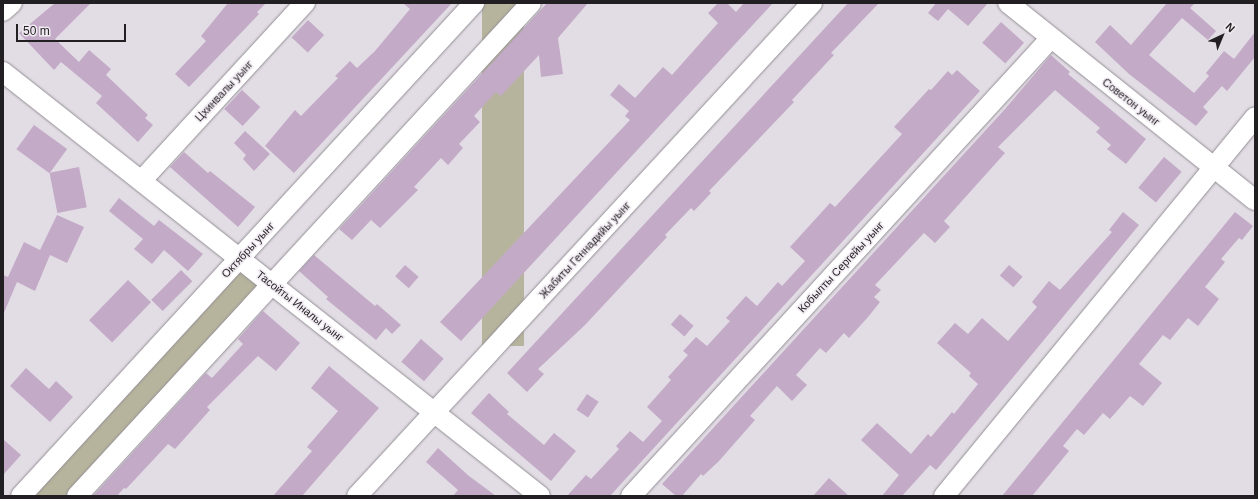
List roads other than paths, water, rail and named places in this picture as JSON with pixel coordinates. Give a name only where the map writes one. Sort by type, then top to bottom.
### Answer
[{"type":"street","points":[[3,11],[12,3]]},
{"type":"street","name":"Цхинвалы уынг","points":[[142,180],[305,3]]},
{"type":"street","name":"Октябры уынг","points":[[21,496],[474,3]]},
{"type":"street","points":[[77,496],[531,3]]},
{"type":"street","name":"Жабиты Геннадийы уынг","points":[[357,496],[812,3]]},
{"type":"street","name":"Советон уынг","points":[[1008,3],[1255,200]]},
{"type":"street","name":"Кобылты Сергейы уынг","points":[[631,496],[1051,38]]},
{"type":"street","name":"Тасойты Иналы уынг","points":[[3,72],[142,180],[540,496]]},
{"type":"street","points":[[944,496],[1255,117]]}]
